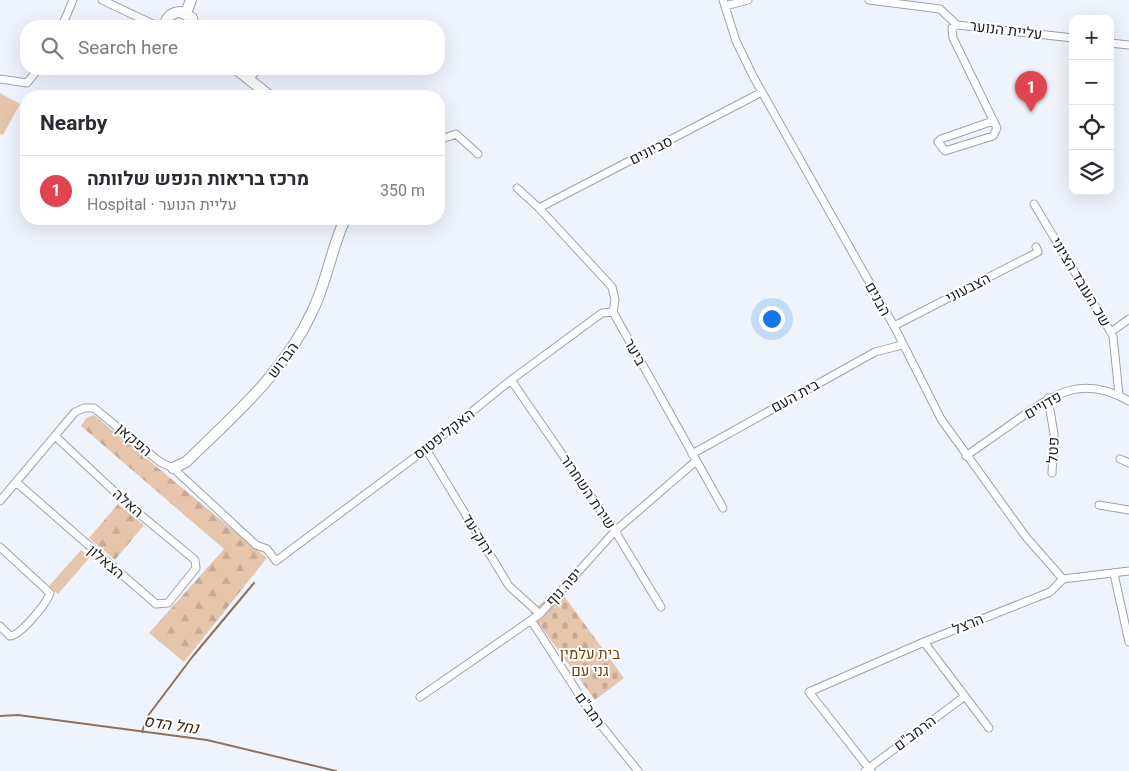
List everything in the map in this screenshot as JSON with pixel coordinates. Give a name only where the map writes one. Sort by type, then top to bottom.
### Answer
[{"type":"street","points":[[65,20],[73,0]]},
{"type":"street","points":[[102,0],[144,20]]},
{"type":"street","points":[[186,13],[191,0]]},
{"type":"street","points":[[724,3],[748,0]]},
{"type":"street","points":[[869,0],[940,9],[957,25]]},
{"type":"street","name":"הבנים","points":[[724,3],[736,41],[762,92],[894,326],[940,419],[1026,537],[1063,579]]},
{"type":"street","points":[[167,20],[172,14],[186,13],[192,20]]},
{"type":"street","name":"עליית הנוער","points":[[993,121],[953,38],[952,28],[957,25],[1069,38]]},
{"type":"street","points":[[1114,43],[1129,45]]},
{"type":"street","points":[[0,79],[27,83],[33,75]]},
{"type":"street","points":[[244,75],[263,90]]},
{"type":"street","points":[[249,79],[253,75]]},
{"type":"street","name":"סביונים","points":[[539,208],[762,92]]},
{"type":"street","points":[[993,121],[997,128],[993,136],[946,150],[938,142],[941,139],[993,121]]},
{"type":"street","points":[[445,138],[456,134],[478,154]]},
{"type":"street","name":"ביער","points":[[517,188],[539,208],[612,287],[616,300],[613,312],[723,508]]},
{"type":"street","name":"שכ העובד הציוני","points":[[1034,204],[1111,332],[1119,395]]},
{"type":"street","name":"הברוש","points":[[173,468],[186,462],[251,398],[289,353],[304,329],[320,294],[343,225]]},
{"type":"street","name":"הצבעוני","points":[[894,326],[1038,252],[1036,247]]},
{"type":"street","name":"האקליפטוס","points":[[276,561],[426,449],[511,380],[602,313],[613,312]]},
{"type":"street","points":[[1111,332],[1129,319]]},
{"type":"street","name":"בית העם","points":[[694,458],[875,352],[902,345]]},
{"type":"street","name":"שירת השחרור","points":[[511,380],[615,531],[660,607]]},
{"type":"street","name":"פדויים","points":[[966,456],[1057,393],[1084,388],[1103,390],[1119,395],[1129,401]]},
{"type":"street","name":"פטל","points":[[1048,398],[1054,434],[1052,474]]},
{"type":"street","name":"הפקאן","points":[[0,501],[75,412],[84,408],[94,408],[160,462],[173,468],[256,545],[267,549],[276,561]]},
{"type":"street","name":"האלה","points":[[55,436],[130,506],[192,557],[197,565],[194,571]]},
{"type":"street","name":"ירוק-עד","points":[[426,449],[509,586],[540,614]]},
{"type":"street","name":"יפה נוף","points":[[420,696],[540,614],[615,531],[694,458]]},
{"type":"street","points":[[1120,459],[1129,462]]},
{"type":"street","name":"הצאלון","points":[[16,482],[156,604],[168,603],[194,571]]},
{"type":"street","points":[[1099,505],[1129,510]]},
{"type":"street","points":[[0,547],[50,593],[47,600],[18,634],[10,636],[0,626]]},
{"type":"street","points":[[1063,579],[1129,571]]},
{"type":"street","points":[[1114,574],[1129,642]]},
{"type":"street","name":"הרצל","points":[[868,770],[809,692],[924,642],[1050,592],[1063,579]]},
{"type":"street","name":"רמב\"ם","points":[[531,620],[589,710],[638,771]]},
{"type":"street","points":[[924,642],[989,728]]},
{"type":"street","name":"הרמב\"ם","points":[[868,770],[964,696]]},
{"type":"green space","points":[[0,93],[20,104],[3,135],[0,134]]},
{"type":"green space","points":[[94,415],[267,558],[184,662],[149,633],[224,549],[81,426],[86,418]]},
{"type":"green space","points":[[118,504],[144,525],[115,560],[89,538]]},
{"type":"green space","points":[[81,550],[90,557],[58,594],[49,586]]},
{"type":"green space","name":"בית עלמין גני עם","points":[[559,589],[624,678],[595,700],[530,612]]},
{"type":"waterway","points":[[142,732],[147,717],[193,656],[254,583]]},
{"type":"waterway","name":"נחל הדס","points":[[0,716],[18,715],[207,740],[336,771]]},
{"type":"place","name":"מרכז בריאות הנפש שלוותה","points":[[1031,112]]}]
